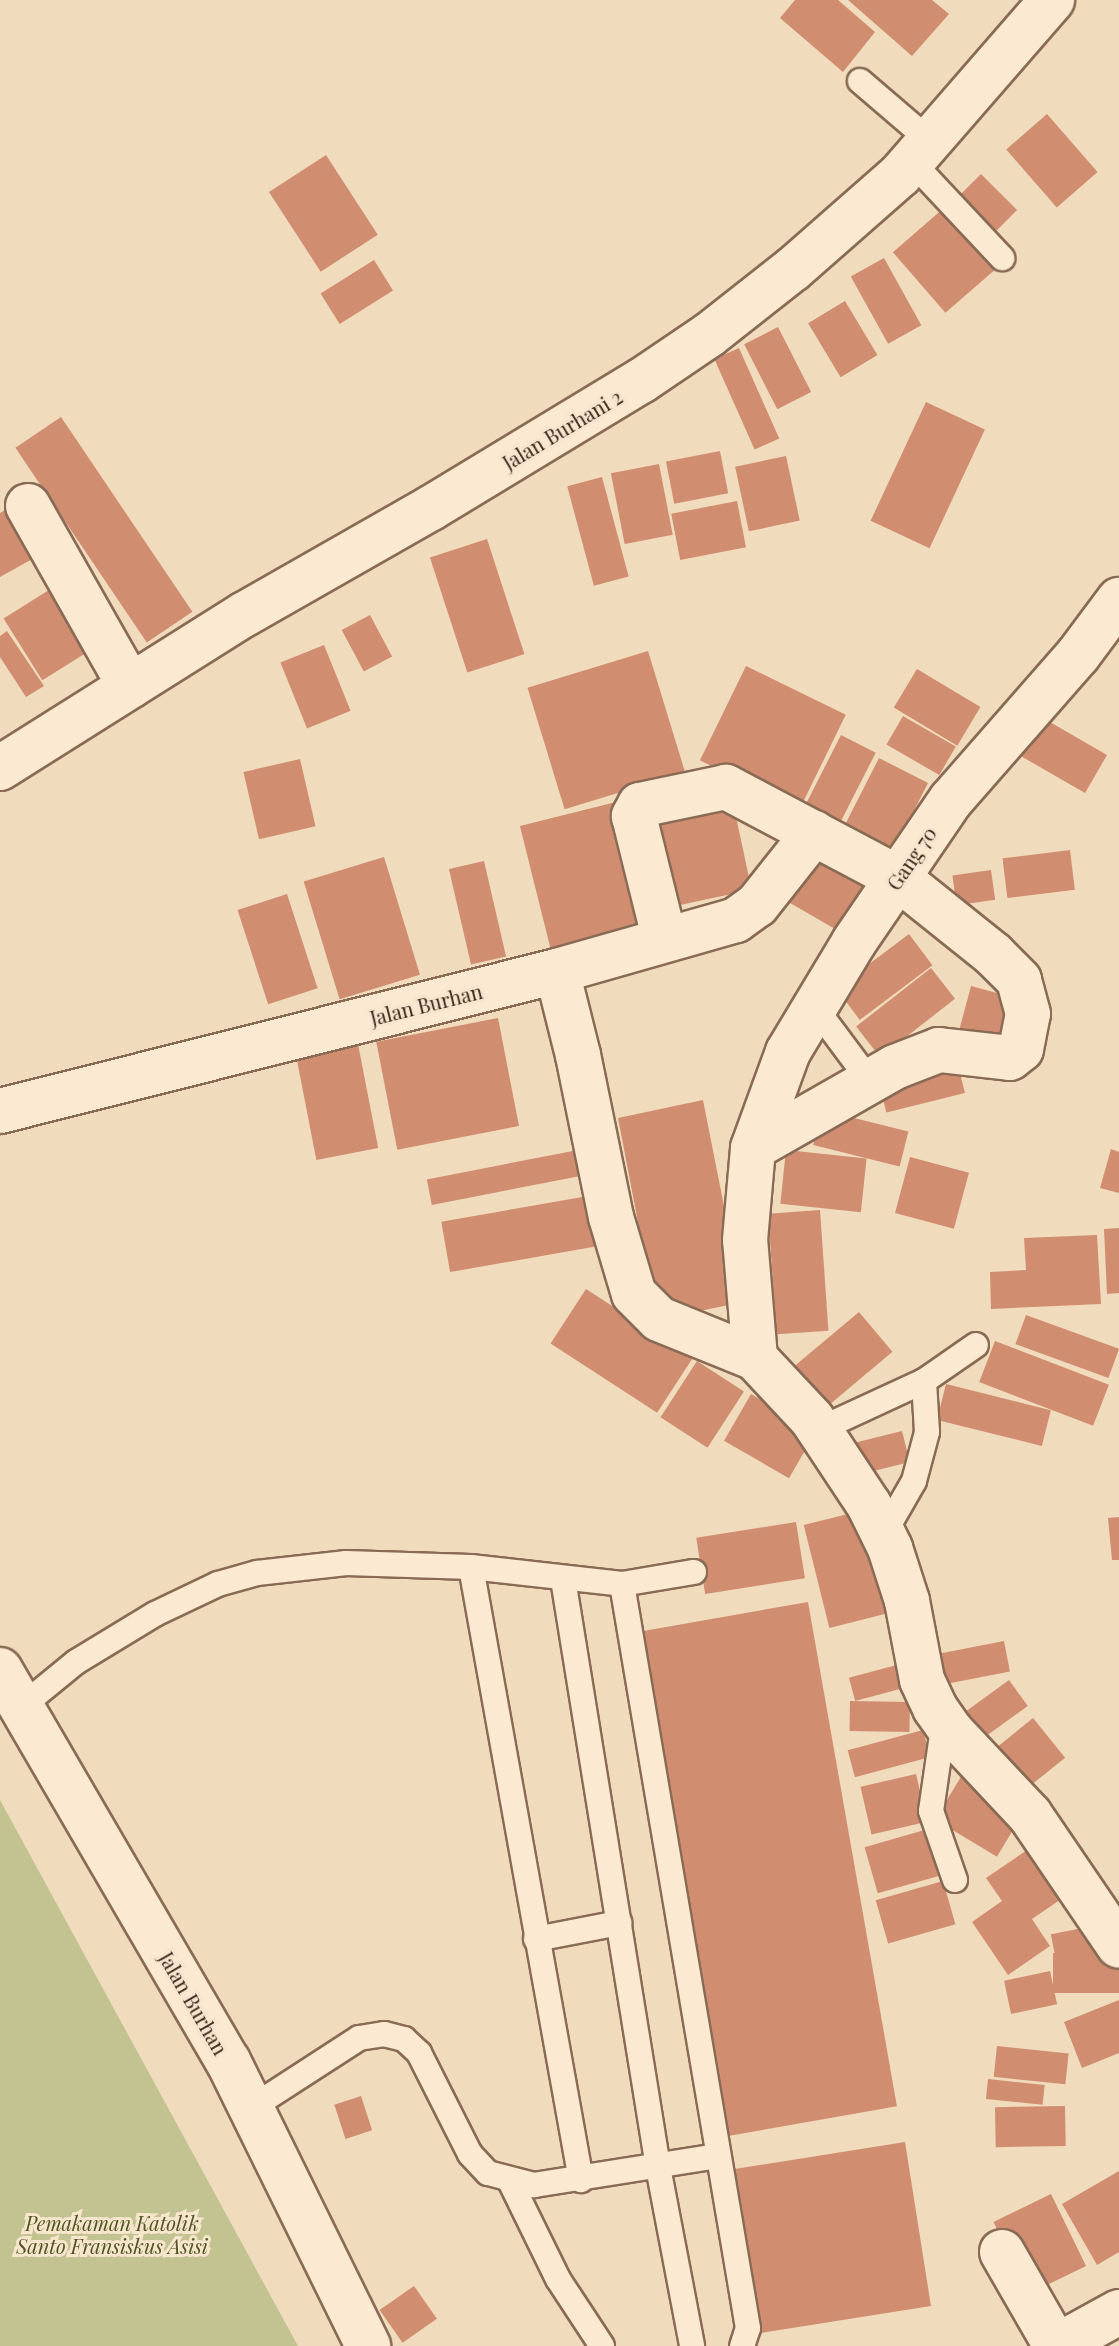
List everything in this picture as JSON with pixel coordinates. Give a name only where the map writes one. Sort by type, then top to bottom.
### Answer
[{"type":"street","name":"Jalan Burhani 2","points":[[0,768],[245,614],[431,508],[641,381],[709,335],[793,269],[921,152],[1052,0]]},
{"type":"street","points":[[28,506],[130,686]]},
{"type":"street","name":"Gang 70","points":[[755,1358],[745,1240],[746,1194],[753,1148],[788,1052],[814,1006],[951,800],[1078,655],[1119,600]]},
{"type":"street","points":[[664,937],[634,816],[640,805],[726,787],[898,878],[993,954],[1019,980],[1028,1014],[1021,1049],[1010,1058],[939,1050],[870,1081],[753,1148]]},
{"type":"street","name":"Jalan Burhan","points":[[0,1111],[557,971],[664,937],[736,920],[757,905],[814,833]]},
{"type":"street","points":[[557,971],[578,1055],[611,1217],[634,1294],[659,1319],[755,1358],[818,1430],[869,1505],[883,1535],[907,1601],[922,1680],[944,1721],[1030,1815],[1119,1946]]},
{"type":"street","name":"Jalan Burhan","points":[[11,1688],[228,2061],[368,2346]]},
{"type":"street","points":[[1002,2252],[1057,2346],[1119,2312]]},
{"type":"lane","points":[[860,81],[921,152],[1002,258]]},
{"type":"lane","points":[[814,1006],[870,1081]]},
{"type":"lane","points":[[818,1430],[924,1381],[976,1345]]},
{"type":"lane","points":[[883,1535],[914,1481],[927,1432],[924,1381]]},
{"type":"lane","points":[[11,1688],[76,1662],[118,1635],[218,1584],[306,1565],[346,1563],[471,1567],[622,1584],[694,1572]]},
{"type":"lane","points":[[471,1567],[581,2180]]},
{"type":"lane","points":[[563,1579],[658,2167],[692,2346]]},
{"type":"lane","points":[[622,1584],[748,2328],[742,2346]]},
{"type":"lane","points":[[944,1721],[931,1811],[955,1880]]},
{"type":"lane","points":[[536,1939],[619,1923]]},
{"type":"lane","points":[[251,2108],[359,2038],[384,2034],[404,2039],[419,2053],[470,2154],[488,2173],[534,2185],[718,2156]]},
{"type":"lane","points":[[510,2181],[558,2279],[602,2346]]},
{"type":"green space","name":"Pemakaman Katolik Santo Fransiskus Asisi","points":[[0,1800],[298,2346],[0,2346]]},
{"type":"building","points":[[795,0],[838,0],[875,32],[843,72],[780,18]]},
{"type":"building","points":[[848,0],[932,0],[949,14],[912,56]]},
{"type":"building","points":[[1047,114],[1098,172],[1057,208],[1006,149]]},
{"type":"building","points":[[326,155],[378,235],[321,272],[269,192]]},
{"type":"building","points":[[981,174],[1017,210],[990,237],[954,201]]},
{"type":"building","points":[[945,207],[997,267],[945,313],[893,252]]},
{"type":"building","points":[[884,258],[921,325],[888,344],[851,276]]},
{"type":"building","points":[[374,260],[393,291],[340,324],[321,293]]},
{"type":"building","points":[[845,301],[877,355],[841,377],[808,323]]},
{"type":"building","points":[[778,327],[811,392],[777,409],[744,344]]},
{"type":"building","points":[[739,348],[779,438],[755,449],[714,359]]},
{"type":"building","points":[[926,402],[985,429],[930,548],[871,521]]},
{"type":"building","points":[[61,417],[192,612],[147,643],[15,448]]},
{"type":"building","points":[[720,451],[728,493],[674,504],[666,461]]},
{"type":"building","points":[[786,456],[800,521],[749,531],[735,467]]},
{"type":"building","points":[[659,464],[673,535],[625,544],[611,473]]},
{"type":"building","points":[[602,477],[629,576],[594,586],[567,486]]},
{"type":"building","points":[[737,501],[746,547],[680,560],[671,514]]},
{"type":"building","points":[[16,504],[43,553],[0,577],[0,513]]},
{"type":"building","points":[[487,539],[524,654],[467,673],[430,558]]},
{"type":"building","points":[[57,585],[96,647],[42,680],[4,618]]},
{"type":"building","points":[[370,615],[392,656],[364,672],[342,630]]},
{"type":"building","points":[[7,631],[44,686],[26,697],[0,657],[0,636]]},
{"type":"building","points":[[324,645],[351,711],[307,728],[280,663]]},
{"type":"building","points":[[648,651],[685,772],[565,809],[528,688]]},
{"type":"building","points":[[746,666],[846,715],[800,809],[700,760]]},
{"type":"building","points":[[917,669],[980,707],[957,746],[894,708]]},
{"type":"building","points":[[1036,714],[1107,755],[1085,793],[1014,752]]},
{"type":"building","points":[[903,716],[956,746],[939,775],[886,745]]},
{"type":"building","points":[[841,735],[876,753],[839,825],[804,807]]},
{"type":"building","points":[[879,758],[928,783],[889,860],[840,835]]},
{"type":"building","points":[[300,759],[316,826],[259,839],[243,772]]},
{"type":"building","points":[[731,793],[752,890],[664,909],[643,812]]},
{"type":"building","points":[[616,802],[647,926],[551,950],[520,826]]},
{"type":"building","points":[[808,843],[879,884],[849,937],[778,896]]},
{"type":"building","points":[[1070,850],[1075,890],[1007,898],[1003,858]]},
{"type":"building","points":[[384,857],[420,975],[340,999],[304,882]]},
{"type":"building","points":[[484,861],[506,956],[471,965],[449,869]]},
{"type":"building","points":[[991,870],[995,900],[957,905],[952,875]]},
{"type":"building","points":[[287,894],[318,988],[268,1004],[238,910]]},
{"type":"building","points":[[909,934],[932,965],[860,1020],[836,989]]},
{"type":"building","points":[[931,968],[955,999],[880,1057],[856,1026]]},
{"type":"building","points":[[971,986],[1016,998],[1004,1045],[959,1032]]},
{"type":"building","points":[[498,1018],[519,1126],[397,1150],[376,1042]]},
{"type":"building","points":[[358,1044],[378,1148],[316,1160],[296,1056]]},
{"type":"building","points":[[956,1057],[965,1093],[886,1112],[877,1077]]},
{"type":"building","points":[[703,1100],[743,1302],[671,1317],[666,1292],[652,1295],[618,1118]]},
{"type":"building","points":[[822,1110],[908,1132],[900,1166],[813,1145]]},
{"type":"building","points":[[1111,1149],[1119,1152],[1119,1193],[1100,1188]]},
{"type":"building","points":[[578,1150],[583,1176],[432,1205],[427,1179]]},
{"type":"building","points":[[786,1150],[867,1158],[861,1212],[780,1204]]},
{"type":"building","points":[[910,1157],[969,1173],[954,1229],[895,1213]]},
{"type":"building","points":[[588,1196],[597,1246],[450,1272],[441,1222]]},
{"type":"building","points":[[820,1210],[828,1331],[777,1334],[768,1214]]},
{"type":"building","points":[[1119,1228],[1119,1293],[1107,1294],[1104,1229]]},
{"type":"building","points":[[1097,1235],[1101,1304],[991,1309],[990,1272],[1026,1270],[1024,1238]]},
{"type":"building","points":[[586,1289],[693,1358],[657,1413],[551,1344]]},
{"type":"building","points":[[859,1312],[892,1352],[818,1414],[785,1374]]},
{"type":"building","points":[[1026,1315],[1119,1349],[1108,1378],[1015,1344]]},
{"type":"building","points":[[995,1341],[1109,1385],[1093,1426],[979,1382]]},
{"type":"building","points":[[697,1361],[744,1391],[707,1448],[661,1417]]},
{"type":"building","points":[[946,1384],[1051,1410],[1042,1446],[937,1420]]},
{"type":"building","points":[[751,1394],[816,1432],[789,1478],[724,1441]]},
{"type":"building","points":[[902,1431],[910,1462],[854,1476],[847,1445]]},
{"type":"building","points":[[860,1511],[886,1614],[829,1628],[804,1525]]},
{"type":"building","points":[[1119,1517],[1119,1560],[1112,1560],[1108,1518]]},
{"type":"building","points":[[796,1522],[805,1578],[705,1594],[696,1538]]},
{"type":"building","points":[[808,1602],[897,2106],[729,2136],[641,1632]]},
{"type":"building","points":[[1004,1641],[1010,1671],[930,1687],[924,1656]]},
{"type":"building","points":[[904,1663],[910,1686],[855,1701],[849,1678]]},
{"type":"building","points":[[1009,1680],[1028,1706],[970,1748],[952,1722]]},
{"type":"building","points":[[850,1701],[910,1702],[909,1732],[849,1731]]},
{"type":"building","points":[[1033,1718],[1065,1758],[1023,1792],[991,1752]]},
{"type":"building","points":[[923,1730],[930,1757],[855,1777],[848,1750]]},
{"type":"building","points":[[916,1774],[927,1822],[871,1835],[860,1787]]},
{"type":"building","points":[[962,1775],[1024,1812],[997,1857],[935,1820]]},
{"type":"building","points":[[928,1829],[941,1875],[878,1893],[865,1847]]},
{"type":"building","points":[[1039,1842],[1073,1891],[1032,1919],[1050,1946],[1008,1975],[972,1922],[1002,1901],[986,1878]]},
{"type":"building","points":[[943,1881],[955,1924],[888,1944],[876,1900]]},
{"type":"building","points":[[1098,1925],[1104,1955],[1057,1965],[1051,1934]]},
{"type":"building","points":[[1053,1953],[1119,1953],[1119,1993],[1053,1993]]},
{"type":"building","points":[[1050,1971],[1057,2004],[1011,2014],[1004,1981]]},
{"type":"building","points":[[1119,2000],[1119,2053],[1082,2068],[1064,2022]]},
{"type":"building","points":[[997,2046],[1069,2054],[1065,2084],[994,2077]]},
{"type":"building","points":[[988,2079],[1045,2085],[1043,2105],[986,2099]]},
{"type":"building","points":[[361,2096],[372,2130],[345,2139],[334,2105]]},
{"type":"building","points":[[1065,2106],[1066,2146],[996,2147],[995,2107]]},
{"type":"building","points":[[905,2142],[931,2306],[759,2333],[733,2169]]},
{"type":"building","points":[[1119,2171],[1119,2252],[1097,2265],[1062,2204]]},
{"type":"building","points":[[1051,2194],[1086,2266],[1029,2294],[993,2222]]},
{"type":"building","points":[[414,2286],[437,2319],[403,2343],[380,2310]]}]
